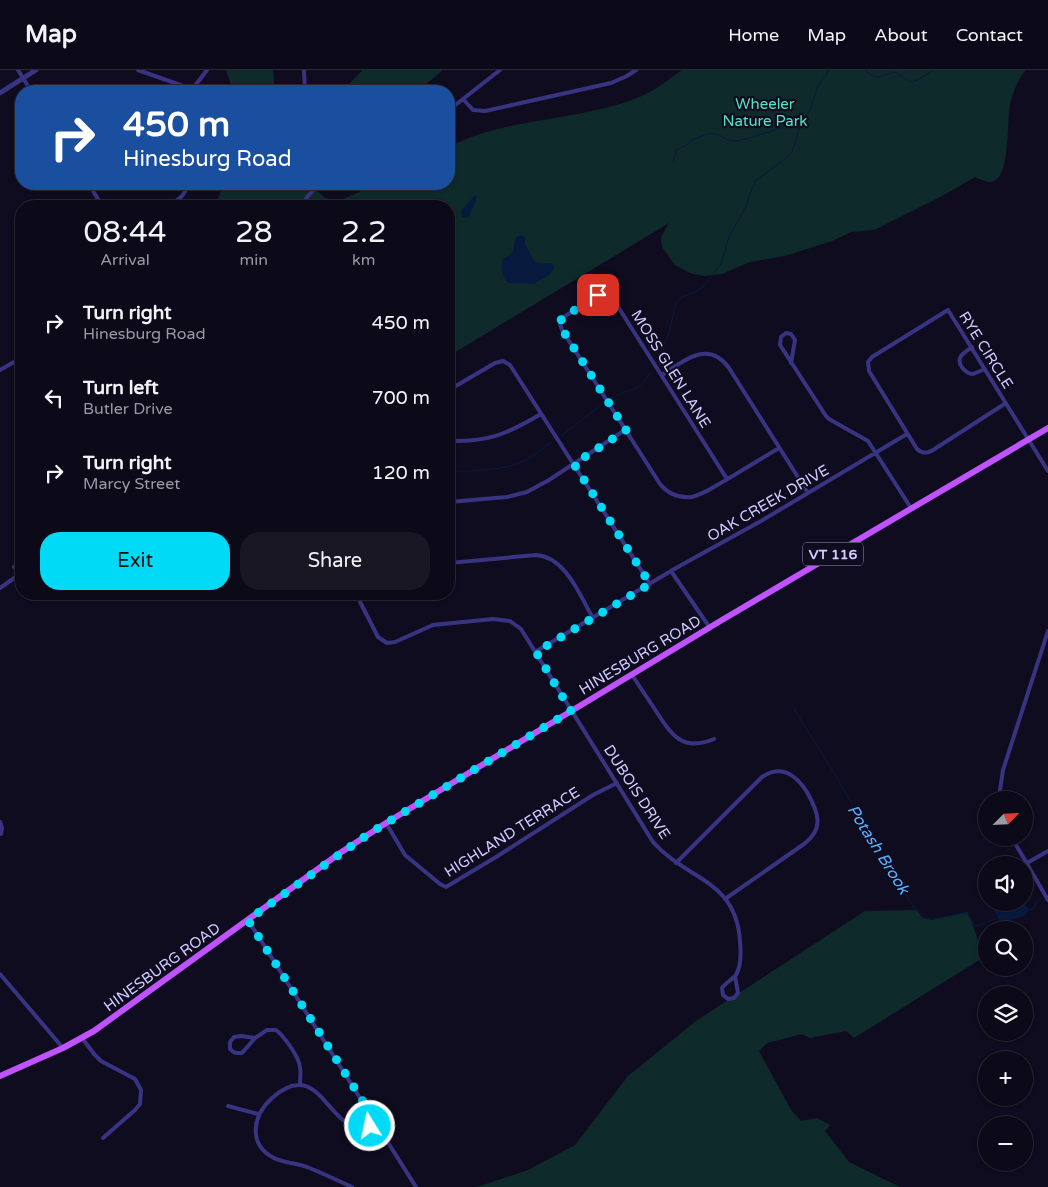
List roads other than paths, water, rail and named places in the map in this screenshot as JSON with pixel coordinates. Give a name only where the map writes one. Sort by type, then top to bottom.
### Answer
[{"type":"main road","name":"HINESBURG ROAD","points":[[0,1076],[82,1038],[386,823],[1048,428]]},
{"type":"street","points":[[18,70],[27,85]]},
{"type":"street","points":[[0,92],[36,70]]},
{"type":"street","points":[[138,70],[179,85]]},
{"type":"street","points":[[154,70],[157,77]]},
{"type":"street","points":[[196,85],[207,70]]},
{"type":"street","points":[[304,70],[305,85]]},
{"type":"street","points":[[455,105],[500,70]]},
{"type":"street","points":[[463,99],[474,110],[479,112],[489,111],[611,83],[636,70]]},
{"type":"street","points":[[177,200],[186,190]]},
{"type":"street","name":"MOSS GLEN LANE","points":[[727,479],[610,294],[601,294],[562,318],[560,324],[562,330],[666,491],[674,495],[697,496],[727,479],[779,448]]},
{"type":"street","name":"RYE CIRCLE","points":[[1006,404],[929,452],[924,453],[918,450],[869,371],[868,361],[948,310],[1048,471]]},
{"type":"street","points":[[791,363],[795,340],[791,334],[786,334],[781,337],[780,344],[791,363],[827,418],[868,441],[911,508]]},
{"type":"street","points":[[972,347],[962,356],[961,364],[966,372],[972,375],[985,369]]},
{"type":"street","points":[[662,375],[698,354],[709,354],[720,358],[729,368],[808,493]]},
{"type":"street","points":[[0,370],[15,361]]},
{"type":"street","points":[[455,386],[492,364],[503,361],[512,368],[650,584]]},
{"type":"street","points":[[455,441],[498,436],[511,432],[541,414]]},
{"type":"street","points":[[455,501],[507,497],[523,493],[543,483],[626,430]]},
{"type":"street","name":"OAK CREEK DRIVE","points":[[536,652],[671,571],[723,543],[908,434]]},
{"type":"street","points":[[455,562],[536,555],[548,557],[558,562],[564,570],[593,618]]},
{"type":"street","points":[[671,571],[710,628]]},
{"type":"street","points":[[0,588],[15,578]]},
{"type":"street","name":"DUBOIS DRIVE","points":[[360,600],[378,637],[387,643],[395,642],[433,626],[498,619],[510,621],[517,626],[536,652],[651,838],[664,854],[708,882],[725,899],[735,917],[740,935],[740,959],[735,976],[738,993],[734,998],[728,999],[723,995],[722,988],[735,976]]},
{"type":"street","points":[[1000,791],[1003,770],[1048,631]]},
{"type":"street","points":[[632,675],[677,739],[694,744],[714,739]]},
{"type":"street","points":[[676,863],[762,777],[770,772],[780,771],[796,777],[816,809],[818,820],[814,834],[804,844],[725,899]]},
{"type":"street","name":"HIGHLAND TERRACE","points":[[386,823],[406,857],[440,884],[446,886],[504,852],[593,795],[617,783]]},
{"type":"street","points":[[0,822],[1,834]]},
{"type":"street","points":[[1033,860],[1048,851]]},
{"type":"street","points":[[1033,874],[1048,900]]},
{"type":"street","points":[[248,920],[416,1187]]},
{"type":"street","points":[[0,974],[63,1048]]},
{"type":"street","points":[[255,1038],[234,1037],[230,1042],[230,1049],[235,1053],[242,1053],[255,1038],[270,1030],[276,1030],[281,1034],[300,1064],[300,1084]]},
{"type":"street","points":[[82,1038],[101,1061],[135,1079],[141,1090],[140,1104],[103,1138]]},
{"type":"street","points":[[352,1187],[309,1168],[279,1160],[269,1155],[262,1148],[256,1135],[255,1126],[258,1114],[265,1104],[281,1090],[288,1086],[300,1084],[314,1090],[350,1126],[362,1128],[376,1122]]},
{"type":"street","points":[[228,1106],[258,1114]]},
{"type":"water","points":[[475,195],[477,198],[469,216],[466,218],[462,217],[461,211]]},
{"type":"water","points":[[521,235],[525,237],[525,244],[534,261],[542,264],[551,263],[555,267],[549,275],[534,284],[509,283],[502,273],[502,260],[512,252],[515,239]]},
{"type":"water","points":[[994,911],[1029,911],[1024,916],[1008,921],[1000,921]]},
{"type":"waterway","points":[[659,356],[669,333],[676,303],[682,297],[703,287],[721,264],[729,237],[745,208],[755,181],[790,155],[801,123],[811,109],[816,91],[828,70]]},
{"type":"waterway","points":[[865,70],[877,77],[896,72],[910,82],[918,80],[933,70]]},
{"type":"waterway","points":[[673,161],[676,150],[692,140],[707,134],[717,134],[728,140],[737,141],[787,126],[799,128]]},
{"type":"waterway","points":[[612,398],[637,388],[646,380],[651,372]]},
{"type":"waterway","points":[[561,436],[601,405]]},
{"type":"waterway","points":[[455,471],[484,470],[519,463],[552,442]]},
{"type":"waterway","name":"Potash Brook","points":[[794,709],[836,776],[882,858],[913,906],[924,917],[933,919],[967,913],[975,926],[997,918]]},
{"type":"waterway","name":"Potash Brook","points":[[1033,908],[1041,898]]},
{"type":"park label","name":"Wheeler Nature Park","points":[[765,112]]}]
